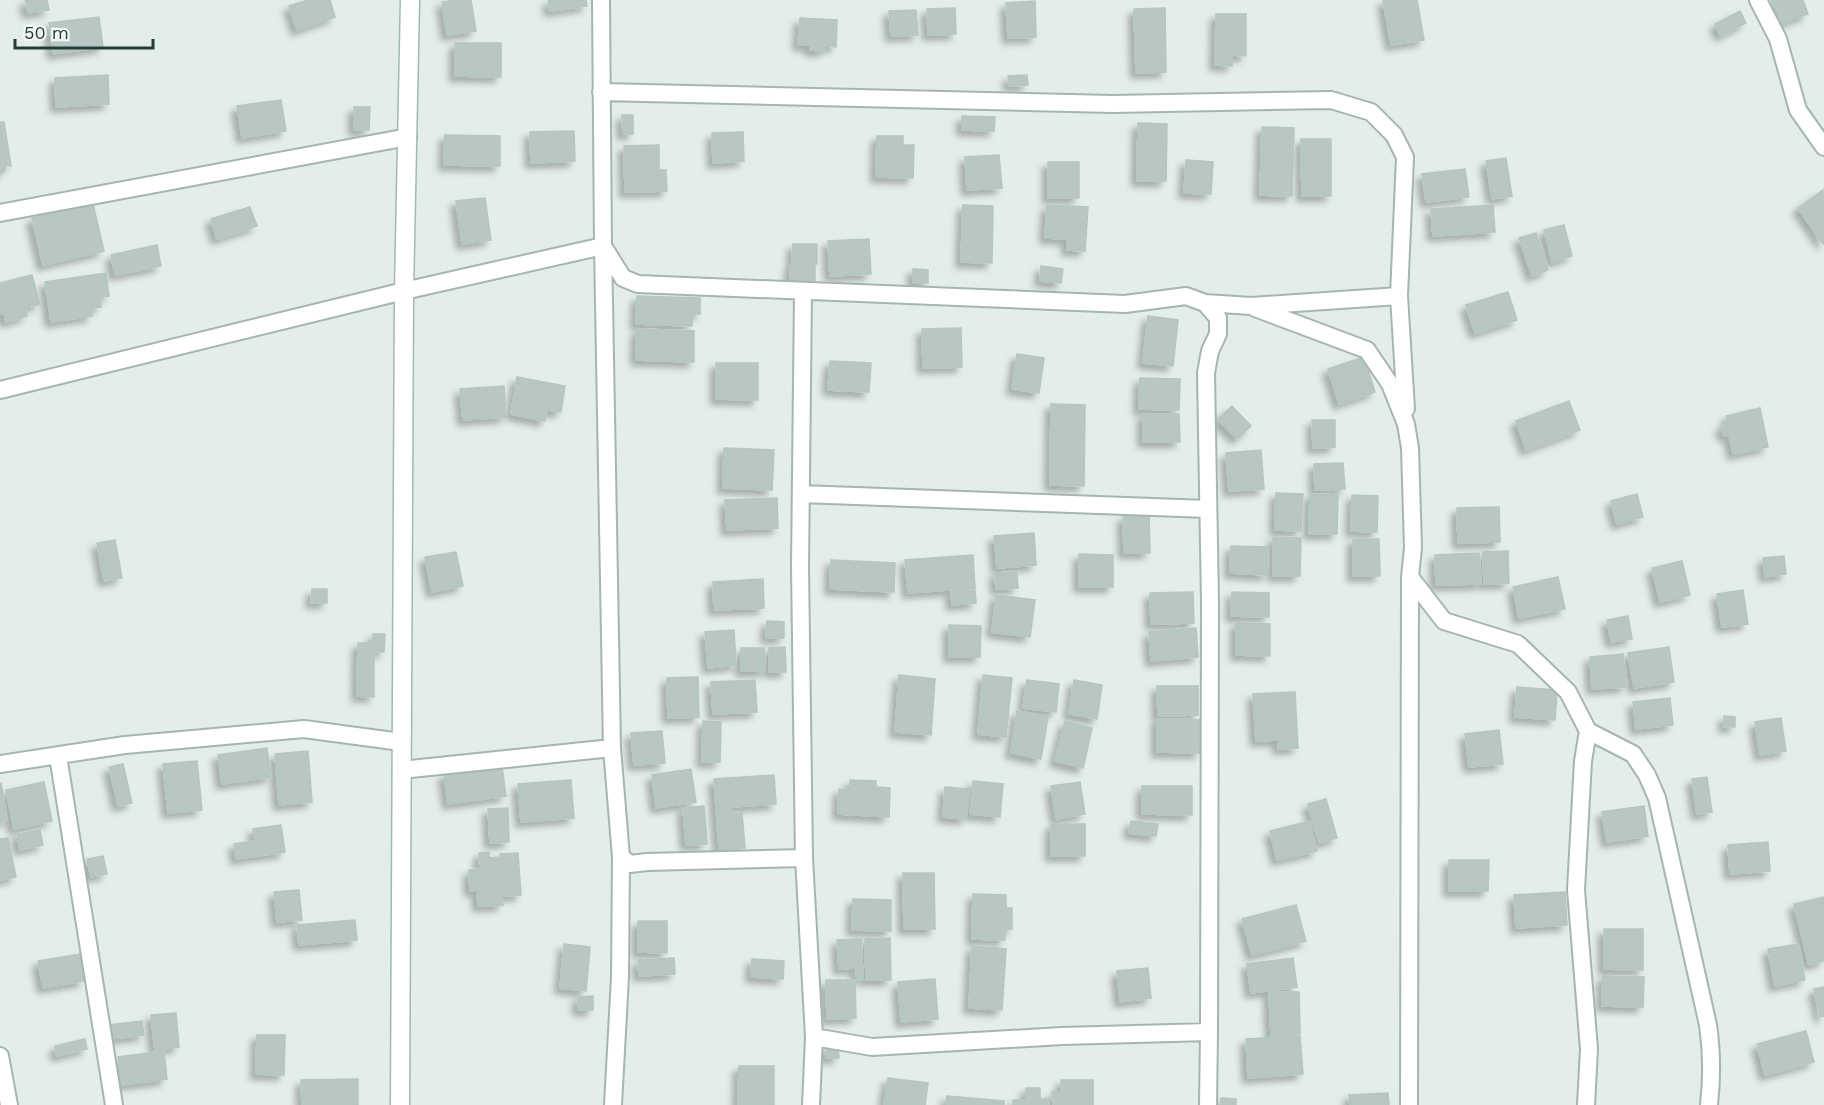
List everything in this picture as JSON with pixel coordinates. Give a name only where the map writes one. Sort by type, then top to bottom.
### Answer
[{"type":"street","points":[[400,1105],[404,291],[410,0]]},
{"type":"street","points":[[601,0],[612,748],[621,857],[620,977],[613,1105]]},
{"type":"street","points":[[1758,0],[1778,39],[1798,110],[1824,147]]},
{"type":"street","points":[[601,92],[1113,104],[1331,100],[1371,112],[1394,135],[1405,157],[1400,296],[1406,424],[1410,448],[1413,548],[1410,577],[1409,1105]]},
{"type":"street","points":[[0,213],[408,137]]},
{"type":"street","points":[[603,246],[623,278],[638,284],[1125,304],[1186,296],[1205,303],[1251,306],[1400,296]]},
{"type":"street","points":[[0,390],[404,291],[603,246]]},
{"type":"street","points":[[803,291],[801,494],[804,858],[814,1037],[811,1105]]},
{"type":"street","points":[[1205,303],[1218,318],[1218,334],[1210,351],[1206,373],[1210,603],[1208,1105]]},
{"type":"street","points":[[1251,306],[1367,350],[1390,384],[1406,424]]},
{"type":"street","points":[[801,494],[1208,509]]},
{"type":"street","points":[[1410,577],[1444,621],[1518,644],[1568,692],[1588,731],[1634,754],[1647,776],[1657,798],[1708,1025],[1712,1082],[1709,1105]]},
{"type":"street","points":[[0,764],[125,745],[304,729],[401,742]]},
{"type":"street","points":[[1586,1105],[1589,1049],[1576,890],[1583,761],[1588,731]]},
{"type":"street","points":[[401,770],[612,748]]},
{"type":"street","points":[[58,756],[114,1105]]},
{"type":"street","points":[[621,857],[630,864],[804,858]]},
{"type":"street","points":[[814,1037],[872,1047],[1062,1036],[1209,1032]]},
{"type":"street","points":[[0,1056],[9,1105]]},
{"type":"building","points":[[25,0],[47,0],[49,10],[28,13]]},
{"type":"building","points":[[308,0],[330,0],[335,17],[297,30],[289,6]]},
{"type":"building","points":[[471,0],[476,31],[447,35],[442,2]]},
{"type":"building","points":[[548,0],[586,0],[587,6],[550,11]]},
{"type":"building","points":[[1383,0],[1417,0],[1424,40],[1391,45]]},
{"type":"building","points":[[1771,0],[1803,0],[1808,14],[1780,24]]},
{"type":"building","points":[[1035,1],[1036,37],[1008,38],[1006,3]]},
{"type":"building","points":[[955,8],[956,34],[928,35],[927,9]]},
{"type":"building","points":[[1165,8],[1166,72],[1136,73],[1134,9]]},
{"type":"building","points":[[916,10],[918,35],[891,36],[889,11]]},
{"type":"building","points":[[1740,11],[1746,23],[1721,36],[1715,24]]},
{"type":"building","points":[[1216,14],[1246,14],[1246,56],[1232,55],[1232,66],[1215,65]]},
{"type":"building","points":[[99,17],[103,47],[53,54],[49,23]]},
{"type":"building","points":[[800,18],[837,20],[836,47],[825,46],[825,51],[810,50],[810,45],[798,45]]},
{"type":"building","points":[[455,43],[501,43],[501,77],[455,76]]},
{"type":"building","points":[[108,75],[109,104],[56,107],[55,78]]},
{"type":"building","points":[[1027,75],[1028,85],[1009,86],[1008,76]]},
{"type":"building","points":[[281,100],[286,131],[242,138],[237,106]]},
{"type":"building","points":[[354,107],[370,107],[369,130],[354,130]]},
{"type":"building","points":[[622,115],[633,115],[633,134],[623,134]]},
{"type":"building","points":[[962,116],[995,117],[994,131],[962,130]]},
{"type":"building","points":[[0,122],[4,122],[11,166],[6,165],[4,172],[0,173]]},
{"type":"building","points":[[1138,123],[1167,124],[1166,181],[1137,181]]},
{"type":"building","points":[[1262,127],[1294,128],[1292,196],[1260,195]]},
{"type":"building","points":[[574,131],[575,161],[531,163],[530,132]]},
{"type":"building","points":[[743,132],[744,161],[713,163],[712,133]]},
{"type":"building","points":[[445,135],[500,136],[500,166],[444,165]]},
{"type":"building","points":[[877,136],[903,136],[903,145],[914,145],[913,178],[876,177]]},
{"type":"building","points":[[1301,139],[1331,139],[1331,196],[1302,196]]},
{"type":"building","points":[[659,145],[659,170],[666,170],[667,191],[625,192],[624,146]]},
{"type":"building","points":[[999,155],[1002,188],[967,190],[965,157]]},
{"type":"building","points":[[1506,158],[1512,196],[1492,199],[1486,161]]},
{"type":"building","points":[[1186,160],[1213,162],[1211,194],[1184,193]]},
{"type":"building","points":[[1048,162],[1079,162],[1079,198],[1048,198]]},
{"type":"building","points":[[1465,169],[1469,197],[1426,202],[1422,174]]},
{"type":"building","points":[[1823,190],[1824,244],[1798,208]]},
{"type":"building","points":[[485,198],[491,240],[462,244],[456,201]]},
{"type":"building","points":[[93,204],[104,251],[43,265],[32,218]]},
{"type":"building","points":[[963,205],[993,206],[992,263],[961,262]]},
{"type":"building","points":[[1047,205],[1088,207],[1085,251],[1067,250],[1067,239],[1045,238]]},
{"type":"building","points":[[1493,205],[1495,232],[1433,236],[1431,209]]},
{"type":"building","points":[[250,207],[257,226],[217,239],[211,219]]},
{"type":"building","points":[[1564,225],[1572,256],[1552,262],[1544,230]]},
{"type":"building","points":[[1536,233],[1548,270],[1532,276],[1519,238]]},
{"type":"building","points":[[869,239],[871,274],[830,276],[828,241]]},
{"type":"building","points":[[793,244],[817,244],[817,264],[792,264]]},
{"type":"building","points":[[157,245],[161,266],[115,275],[111,255]]},
{"type":"building","points":[[815,265],[815,282],[790,283],[790,266]]},
{"type":"building","points":[[1041,266],[1063,269],[1061,283],[1040,281]]},
{"type":"building","points":[[913,269],[928,270],[928,283],[913,283]]},
{"type":"building","points":[[106,273],[109,296],[100,297],[101,307],[91,308],[92,316],[51,322],[45,282]]},
{"type":"building","points":[[32,275],[40,304],[25,308],[27,316],[6,322],[4,313],[0,314],[0,283]]},
{"type":"building","points":[[1508,292],[1517,320],[1475,333],[1466,305]]},
{"type":"building","points":[[637,296],[700,298],[700,314],[692,314],[692,326],[636,324]]},
{"type":"building","points":[[1148,316],[1178,320],[1173,366],[1143,363]]},
{"type":"building","points":[[961,328],[962,367],[923,368],[922,329]]},
{"type":"building","points":[[637,329],[694,331],[694,362],[636,360]]},
{"type":"building","points":[[1017,354],[1044,358],[1039,393],[1012,389]]},
{"type":"building","points":[[1364,357],[1375,392],[1339,404],[1328,369]]},
{"type":"building","points":[[830,361],[871,363],[869,392],[828,390]]},
{"type":"building","points":[[716,363],[758,363],[758,400],[716,399]]},
{"type":"building","points":[[517,377],[565,386],[561,412],[547,410],[545,421],[511,414]]},
{"type":"building","points":[[1140,378],[1180,379],[1179,410],[1139,409]]},
{"type":"building","points":[[504,386],[506,417],[463,420],[460,389]]},
{"type":"building","points":[[1569,401],[1580,430],[1526,450],[1516,421]]},
{"type":"building","points":[[1051,404],[1085,405],[1084,486],[1050,485]]},
{"type":"building","points":[[1232,406],[1251,426],[1237,439],[1218,419]]},
{"type":"building","points":[[1760,408],[1768,447],[1733,454],[1729,435],[1724,436],[1721,426],[1728,424],[1726,416]]},
{"type":"building","points":[[1143,414],[1179,414],[1180,442],[1143,442]]},
{"type":"building","points":[[1312,420],[1335,420],[1335,447],[1313,448]]},
{"type":"building","points":[[724,448],[774,450],[772,490],[723,488]]},
{"type":"building","points":[[1261,450],[1264,489],[1229,491],[1226,453]]},
{"type":"building","points":[[1343,463],[1345,489],[1315,490],[1314,464]]},
{"type":"building","points":[[1276,493],[1303,494],[1301,531],[1275,530]]},
{"type":"building","points":[[1310,494],[1338,495],[1337,534],[1309,534]]},
{"type":"building","points":[[1637,494],[1643,517],[1617,524],[1611,501]]},
{"type":"building","points":[[1352,495],[1378,496],[1377,532],[1351,531]]},
{"type":"building","points":[[777,498],[778,528],[727,530],[725,500]]},
{"type":"building","points":[[1499,507],[1500,542],[1458,543],[1457,508]]},
{"type":"building","points":[[1123,516],[1149,516],[1150,553],[1124,553]]},
{"type":"building","points":[[1034,533],[1036,565],[997,568],[994,536]]},
{"type":"building","points":[[1273,537],[1301,538],[1300,576],[1273,576]]},
{"type":"building","points":[[1353,539],[1379,539],[1380,576],[1353,576]]},
{"type":"building","points":[[115,540],[122,578],[104,581],[97,543]]},
{"type":"building","points":[[1231,546],[1268,547],[1267,575],[1230,573]]},
{"type":"building","points":[[1508,551],[1509,583],[1484,584],[1483,552]]},
{"type":"building","points":[[456,552],[463,586],[432,592],[425,557]]},
{"type":"building","points":[[1479,553],[1481,584],[1436,585],[1435,555]]},
{"type":"building","points":[[1079,554],[1113,555],[1113,587],[1079,587]]},
{"type":"building","points":[[973,555],[975,588],[908,593],[905,560]]},
{"type":"building","points":[[1784,556],[1786,574],[1765,577],[1763,558]]},
{"type":"building","points":[[831,560],[895,563],[894,592],[830,589]]},
{"type":"building","points":[[1682,561],[1690,595],[1660,602],[1652,568]]},
{"type":"building","points":[[1017,572],[1018,588],[996,589],[995,573]]},
{"type":"building","points":[[1558,577],[1565,609],[1519,618],[1513,587]]},
{"type":"building","points":[[763,579],[764,608],[714,610],[713,582]]},
{"type":"building","points":[[312,589],[327,589],[327,603],[311,603]]},
{"type":"building","points":[[975,590],[976,603],[952,605],[951,592]]},
{"type":"building","points":[[1743,590],[1748,624],[1722,627],[1717,594]]},
{"type":"building","points":[[1193,592],[1194,623],[1151,624],[1150,593]]},
{"type":"building","points":[[1232,592],[1269,593],[1269,617],[1231,616]]},
{"type":"building","points":[[996,595],[1035,600],[1030,637],[992,632]]},
{"type":"building","points":[[1628,616],[1632,639],[1611,642],[1607,620]]},
{"type":"building","points":[[767,621],[784,622],[784,638],[766,638]]},
{"type":"building","points":[[1236,623],[1270,624],[1270,656],[1236,655]]},
{"type":"building","points":[[949,625],[981,626],[980,657],[949,657]]},
{"type":"building","points":[[1196,628],[1198,657],[1151,661],[1149,632]]},
{"type":"building","points":[[734,630],[736,665],[708,668],[705,632]]},
{"type":"building","points":[[373,634],[385,634],[384,652],[374,652],[374,697],[357,696],[358,643],[373,643]]},
{"type":"building","points":[[785,647],[786,672],[769,672],[769,648]]},
{"type":"building","points":[[1669,647],[1674,682],[1634,688],[1628,653]]},
{"type":"building","points":[[741,648],[764,648],[765,671],[741,671]]},
{"type":"building","points":[[1623,654],[1626,687],[1592,689],[1590,657]]},
{"type":"building","points":[[899,675],[935,679],[931,735],[895,732]]},
{"type":"building","points":[[983,675],[1012,678],[1006,737],[978,734]]},
{"type":"building","points":[[698,677],[699,717],[668,718],[667,678]]},
{"type":"building","points":[[755,680],[757,712],[713,714],[711,682]]},
{"type":"building","points":[[1027,680],[1059,684],[1056,712],[1023,708]]},
{"type":"building","points":[[1074,680],[1102,685],[1097,719],[1069,714]]},
{"type":"building","points":[[1157,686],[1198,686],[1198,715],[1158,716]]},
{"type":"building","points":[[1517,687],[1557,690],[1555,720],[1515,717]]},
{"type":"building","points":[[1295,692],[1298,748],[1278,749],[1278,740],[1256,741],[1253,694]]},
{"type":"building","points":[[1670,698],[1673,725],[1636,729],[1633,702]]},
{"type":"building","points":[[1017,711],[1048,717],[1041,759],[1011,753]]},
{"type":"building","points":[[1724,716],[1735,717],[1735,727],[1724,727]]},
{"type":"building","points":[[1781,718],[1786,751],[1760,755],[1755,722]]},
{"type":"building","points":[[1157,719],[1201,720],[1200,753],[1157,752]]},
{"type":"building","points":[[703,721],[721,722],[720,762],[702,762]]},
{"type":"building","points":[[1065,721],[1092,728],[1083,768],[1055,761]]},
{"type":"building","points":[[1499,730],[1503,764],[1469,767],[1465,734]]},
{"type":"building","points":[[662,731],[665,763],[634,765],[631,733]]},
{"type":"building","points":[[267,748],[271,777],[222,784],[218,755]]},
{"type":"building","points":[[308,751],[312,802],[279,805],[275,754]]},
{"type":"building","points":[[197,761],[202,810],[168,813],[163,764]]},
{"type":"building","points":[[123,764],[132,803],[118,806],[109,767]]},
{"type":"building","points":[[502,766],[506,796],[448,804],[444,774]]},
{"type":"building","points":[[691,769],[696,802],[656,808],[652,775]]},
{"type":"building","points":[[774,775],[776,804],[731,807],[731,814],[742,813],[745,848],[719,849],[714,779]]},
{"type":"building","points":[[1707,777],[1712,812],[1697,814],[1692,779]]},
{"type":"building","points":[[571,780],[574,818],[521,822],[518,784]]},
{"type":"building","points":[[850,780],[876,781],[876,787],[890,788],[889,817],[838,814],[839,789],[850,790]]},
{"type":"building","points":[[973,781],[1003,784],[1000,817],[970,814]]},
{"type":"building","points":[[44,782],[52,821],[14,829],[6,790]]},
{"type":"building","points":[[1080,782],[1085,814],[1056,819],[1051,786]]},
{"type":"building","points":[[0,784],[7,820],[0,822]]},
{"type":"building","points":[[1142,786],[1192,786],[1192,815],[1142,814]]},
{"type":"building","points":[[945,787],[969,789],[966,819],[943,817]]},
{"type":"building","points":[[1326,799],[1337,838],[1319,843],[1308,804]]},
{"type":"building","points":[[704,806],[707,844],[686,845],[683,808]]},
{"type":"building","points":[[1644,806],[1648,836],[1607,842],[1602,812]]},
{"type":"building","points":[[508,808],[509,842],[490,843],[488,809]]},
{"type":"building","points":[[1131,821],[1158,824],[1156,836],[1129,833]]},
{"type":"building","points":[[1310,821],[1317,851],[1277,860],[1270,831]]},
{"type":"building","points":[[1051,824],[1085,824],[1085,856],[1051,856]]},
{"type":"building","points":[[281,825],[285,852],[236,859],[234,844],[255,841],[253,829]]},
{"type":"building","points":[[40,830],[43,845],[20,850],[17,834]]},
{"type":"building","points":[[8,838],[16,877],[0,880],[0,839]]},
{"type":"building","points":[[1768,842],[1770,871],[1730,874],[1728,845]]},
{"type":"building","points":[[489,852],[489,858],[500,857],[500,854],[518,853],[521,895],[502,896],[503,905],[478,906],[477,890],[470,891],[469,870],[480,869],[479,853]]},
{"type":"building","points":[[103,856],[107,874],[91,877],[87,859]]},
{"type":"building","points":[[1449,860],[1489,860],[1488,891],[1449,891]]},
{"type":"building","points":[[903,873],[934,873],[935,929],[904,929]]},
{"type":"building","points":[[299,890],[302,920],[277,922],[274,892]]},
{"type":"building","points":[[1565,892],[1567,925],[1516,928],[1514,895]]},
{"type":"building","points":[[973,894],[1006,895],[1006,908],[1012,908],[1012,929],[1005,929],[1005,940],[972,939]]},
{"type":"building","points":[[1824,897],[1824,961],[1809,965],[1794,904]]},
{"type":"building","points":[[853,899],[891,900],[891,931],[852,930]]},
{"type":"building","points":[[1296,905],[1306,941],[1252,955],[1242,919]]},
{"type":"building","points":[[355,920],[357,940],[299,945],[297,925]]},
{"type":"building","points":[[638,921],[667,921],[667,953],[638,952]]},
{"type":"building","points":[[1604,929],[1643,929],[1643,970],[1604,969]]},
{"type":"building","points":[[890,938],[891,980],[866,980],[865,939]]},
{"type":"building","points":[[861,939],[863,979],[857,980],[856,968],[839,969],[837,940]]},
{"type":"building","points":[[564,944],[590,947],[586,991],[560,988]]},
{"type":"building","points":[[1798,944],[1805,980],[1775,986],[1768,949]]},
{"type":"building","points":[[972,946],[1006,949],[1002,1010],[969,1008]]},
{"type":"building","points":[[80,954],[84,981],[43,988],[38,961]]},
{"type":"building","points":[[674,958],[675,974],[639,976],[638,960]]},
{"type":"building","points":[[1293,958],[1297,987],[1251,993],[1247,964]]},
{"type":"building","points":[[752,959],[784,961],[783,979],[751,977]]},
{"type":"building","points":[[1148,968],[1151,998],[1120,1002],[1117,971]]},
{"type":"building","points":[[1603,976],[1644,977],[1643,1007],[1602,1006]]},
{"type":"building","points":[[935,979],[938,1019],[901,1022],[898,982]]},
{"type":"building","points":[[826,980],[855,980],[856,1018],[827,1019]]},
{"type":"building","points":[[1824,987],[1824,1016],[1820,1017],[1814,989]]},
{"type":"building","points":[[1269,992],[1299,992],[1300,1034],[1271,1035]]},
{"type":"building","points":[[593,996],[593,1010],[578,1010],[578,997]]},
{"type":"building","points":[[176,1013],[179,1047],[155,1050],[151,1015]]},
{"type":"building","points":[[142,1021],[144,1035],[111,1039],[109,1025]]},
{"type":"building","points":[[1806,1031],[1814,1062],[1765,1075],[1757,1044]]},
{"type":"building","points":[[257,1035],[285,1035],[284,1075],[256,1074]]},
{"type":"building","points":[[1300,1036],[1303,1074],[1248,1078],[1246,1039]]},
{"type":"building","points":[[85,1039],[87,1049],[57,1056],[55,1046]]},
{"type":"building","points":[[826,1047],[838,1047],[839,1058],[826,1058]]},
{"type":"building","points":[[164,1051],[167,1079],[122,1085],[118,1057]]},
{"type":"building","points":[[739,1066],[774,1066],[774,1105],[738,1105]]},
{"type":"building","points":[[888,1078],[928,1083],[925,1105],[884,1105]]},
{"type":"building","points":[[358,1079],[358,1105],[302,1105],[301,1080]]},
{"type":"building","points":[[1061,1080],[1093,1080],[1093,1105],[1053,1105],[1052,1092],[1061,1092]]},
{"type":"building","points":[[1026,1088],[1040,1088],[1040,1099],[1049,1099],[1049,1105],[1013,1105],[1013,1100],[1026,1100]]},
{"type":"building","points":[[1388,1093],[1389,1105],[1350,1105],[1349,1095]]},
{"type":"building","points":[[947,1096],[1004,1101],[1004,1105],[946,1105]]},
{"type":"building","points":[[1221,1098],[1236,1099],[1236,1105],[1221,1105]]}]
